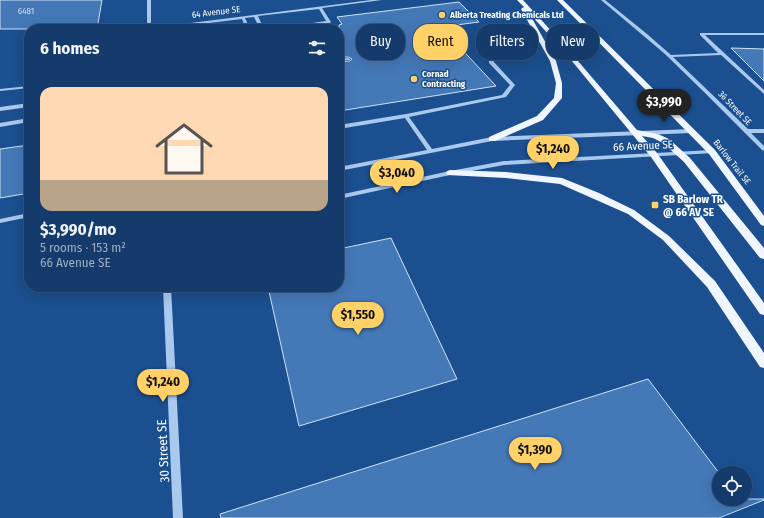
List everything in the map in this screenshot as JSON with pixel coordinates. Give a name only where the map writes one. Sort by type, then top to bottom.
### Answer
[{"type":"main road","points":[[520,0],[636,132],[654,155],[764,312]]},
{"type":"main road","points":[[492,139],[540,118],[558,98],[559,83],[554,61],[532,26],[520,0]]},
{"type":"main road","name":"Barlow Trail SE","points":[[560,0],[712,152],[764,222]]},
{"type":"main road","points":[[636,132],[655,136],[666,141],[687,160],[764,255]]},
{"type":"main road","points":[[450,173],[506,175],[562,181],[631,212],[666,238],[711,284],[764,363]]},
{"type":"street","points":[[149,0],[149,24]]},
{"type":"street","name":"64 Avenue SE","points":[[188,24],[380,0]]},
{"type":"street","name":"36 Street SE","points":[[603,0],[634,23],[695,79],[764,149]]},
{"type":"street","points":[[314,24],[329,22],[320,8]]},
{"type":"street","points":[[256,16],[260,24]]},
{"type":"street","points":[[243,17],[246,24]]},
{"type":"street","points":[[764,34],[701,34],[764,93]]},
{"type":"street","points":[[670,56],[722,54]]},
{"type":"street","points":[[344,59],[348,59]]},
{"type":"street","points":[[344,126],[406,116],[504,96],[513,85],[491,62]]},
{"type":"street","points":[[0,90],[24,88]]},
{"type":"street","points":[[0,109],[24,106]]},
{"type":"street","points":[[406,116],[431,151]]},
{"type":"street","points":[[0,125],[24,121]]},
{"type":"street","name":"66 Avenue SE","points":[[344,168],[492,139],[636,132],[692,131]]},
{"type":"street","points":[[746,131],[764,132]]},
{"type":"street","name":"66 Avenue SE","points":[[344,196],[504,163],[712,152]]},
{"type":"street","points":[[0,221],[24,216]]},
{"type":"street","name":"30 Street SE","points":[[167,292],[178,518]]},
{"type":"building","points":[[0,0],[102,0],[98,24],[24,24],[24,29],[0,29]]},
{"type":"building","name":"Cornad Contracting","points":[[459,2],[479,22],[464,24],[413,24],[413,60],[468,60],[468,56],[496,86],[344,110],[344,62],[350,61],[352,59],[344,57],[344,24],[342,24],[337,17]]},
{"type":"building","points":[[731,48],[764,49],[764,81]]},
{"type":"building","points":[[24,146],[24,194],[0,198],[0,149]]},
{"type":"building","points":[[391,238],[457,379],[299,426],[269,292],[344,292],[344,248]]},
{"type":"building","points":[[648,379],[714,466],[712,466],[712,506],[749,506],[719,518],[221,518],[220,514]]},
{"type":"building","points":[[752,499],[764,500],[752,505]]},
{"type":"place","name":"Alberta Treating Chemicals Ltd","points":[[442,15]]},
{"type":"place","name":"Cornad Contracting","points":[[414,79]]},
{"type":"place","name":"SB Barlow TR @ 66 AV SE","points":[[655,205]]}]
